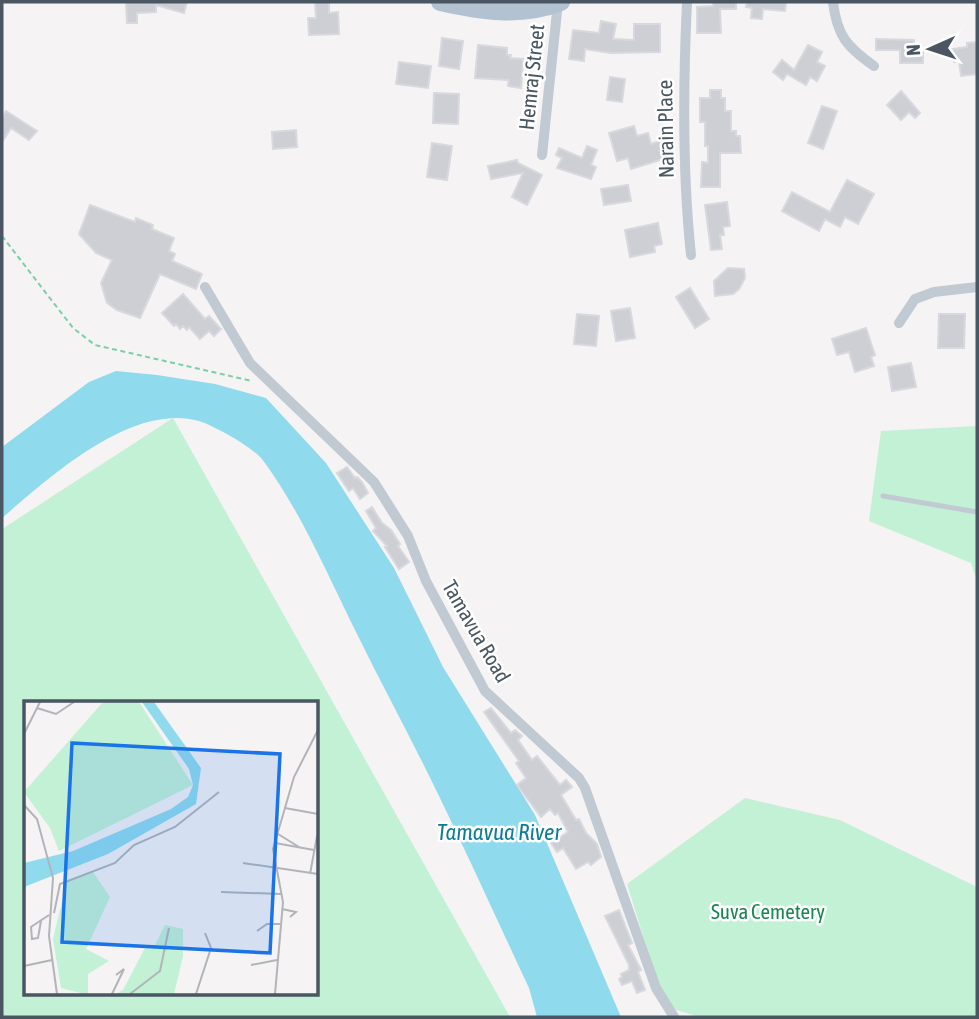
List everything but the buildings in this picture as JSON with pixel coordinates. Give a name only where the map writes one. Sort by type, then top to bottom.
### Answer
[{"type":"main road","points":[[440,2],[470,9],[506,12],[529,11],[559,2]]},
{"type":"street","name":"Hemraj Street","points":[[542,155],[559,2]]},
{"type":"street","name":"Narain Place","points":[[687,2],[683,95],[686,206],[691,255]]},
{"type":"street","points":[[833,2],[835,19],[851,50],[874,65]]},
{"type":"street","name":"Tamavua Road","points":[[205,287],[250,363],[374,482],[384,496],[408,536],[426,581],[485,691],[579,778],[585,788],[656,988],[674,1017]]},
{"type":"street","points":[[899,323],[915,299],[934,292],[977,287]]},
{"type":"lane","points":[[883,496],[977,512]]},
{"type":"path","points":[[2,236],[73,328],[95,345],[274,386]]},
{"type":"green space","points":[[173,418],[510,1017],[2,1017],[2,529]]},
{"type":"green space","points":[[977,426],[977,581],[971,563],[869,521],[881,431]]},
{"type":"green space","name":"Suva Cemetery","points":[[745,798],[840,820],[977,887],[977,1017],[700,1017],[673,1009],[659,987],[627,884]]},
{"type":"water","name":"Tamavua River","points":[[116,371],[215,384],[266,398],[326,463],[394,568],[443,667],[535,815],[621,1017],[537,1017],[529,988],[429,776],[302,523],[257,454],[233,437],[199,421],[173,418],[146,423],[93,447],[43,483],[2,518],[2,447],[89,382]]}]
